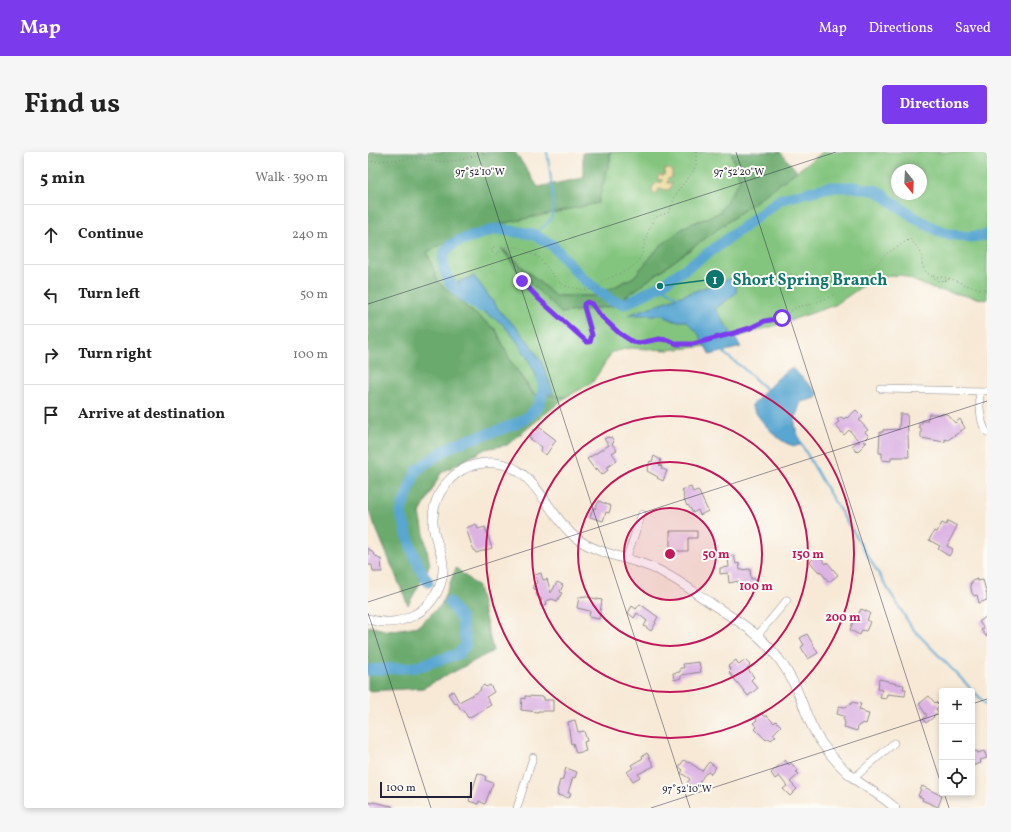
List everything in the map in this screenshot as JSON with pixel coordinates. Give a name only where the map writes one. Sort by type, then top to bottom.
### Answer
[{"type":"street","points":[[881,389],[983,391],[980,411],[985,430],[987,432]]},
{"type":"street","points":[[368,619],[383,623],[406,620],[425,609],[432,602],[441,583],[443,572],[443,560],[434,531],[433,516],[435,504],[443,486],[461,470],[474,465],[486,463],[500,464],[514,469],[524,474],[534,484],[562,525],[576,538],[602,552],[656,569],[678,581],[737,620],[757,636],[784,667],[793,681],[812,726],[834,759],[854,778],[883,797],[895,808]]},
{"type":"street","points":[[626,559],[642,514]]},
{"type":"street","points":[[757,636],[787,600]]},
{"type":"street","points":[[854,778],[894,743]]},
{"type":"street","points":[[517,808],[533,757]]},
{"type":"path","points":[[368,162],[418,158],[437,162],[461,160],[485,152]]},
{"type":"path","points":[[504,152],[518,158]]},
{"type":"path","points":[[503,247],[496,254],[491,252],[493,247],[503,247],[522,248],[530,255],[538,256],[555,278],[564,286],[586,290],[596,290],[600,287],[603,281],[629,269],[637,263],[642,254],[646,237],[654,218],[669,212],[677,192],[693,172],[696,165],[696,152]]},
{"type":"path","points":[[503,247],[512,250],[517,255],[522,281],[540,300],[587,342],[590,342],[592,335],[584,307],[584,304],[587,302],[592,304],[600,315],[615,330],[633,342],[639,343],[659,339],[668,340],[677,344],[693,344],[750,328],[765,321],[782,318],[797,307],[813,304],[843,291],[849,286],[853,277],[858,272],[870,269],[886,254],[910,239],[920,251],[922,256],[922,265],[925,271],[938,281],[946,282],[949,280],[948,278]]},
{"type":"path","points":[[932,276],[948,278],[987,290]]},
{"type":"green space","points":[[368,152],[515,152],[538,187],[583,178],[583,153],[610,152],[610,160],[598,203],[487,227],[449,241],[427,252],[438,282],[496,330],[511,362],[533,394],[566,397],[507,445],[485,449],[441,473],[420,513],[430,565],[408,605],[368,509]]},
{"type":"green space","points":[[610,152],[731,152],[740,180],[719,213],[686,226],[659,247],[634,277],[596,296],[555,296],[504,250],[561,313],[613,306],[823,152],[987,152],[987,300],[933,289],[901,275],[874,278],[835,305],[777,325],[708,346],[668,350],[630,348],[612,352],[592,383],[566,397],[534,394],[511,362],[496,330],[438,282],[427,252],[449,241],[487,227],[597,203],[610,160]]},
{"type":"green space","points":[[731,152],[780,152],[797,171],[613,306],[561,313],[516,269],[502,249],[555,296],[596,296],[634,277],[659,247],[686,226],[719,213],[740,180]]},
{"type":"green space","points":[[456,568],[478,587],[493,651],[423,688],[368,691],[368,626],[389,631],[418,626],[441,605]]},
{"type":"sand","points":[[665,169],[670,169],[672,171],[672,177],[668,179],[667,182],[672,183],[670,189],[659,189],[657,193],[654,194],[652,192],[652,188],[656,183],[662,182],[662,180],[657,179],[659,175],[664,175]]},
{"type":"water","points":[[474,276],[503,315],[517,328],[530,344],[541,361],[554,394],[542,393],[531,364],[507,329],[500,322],[475,306],[466,295],[458,282]]},
{"type":"water","points":[[737,276],[736,293],[715,309],[741,347],[710,355],[698,333],[686,321],[674,321],[662,315],[628,315]]},
{"type":"water","points":[[789,369],[793,369],[818,393],[817,398],[801,402],[795,424],[800,439],[800,445],[794,446],[780,439],[773,433],[752,407],[752,405],[776,380]]},
{"type":"building","points":[[856,410],[863,417],[859,420],[868,430],[865,432],[869,436],[863,442],[867,442],[857,452],[852,446],[857,442],[860,442],[849,430],[844,435],[835,425],[839,422],[837,420],[841,417],[844,419],[846,417],[847,418]]},
{"type":"building","points":[[900,414],[907,414],[909,457],[891,457],[891,461],[882,460],[882,453],[879,453],[880,432],[883,432],[883,430],[899,429]]},
{"type":"building","points":[[929,414],[947,414],[955,423],[960,419],[965,428],[948,440],[945,439],[945,442],[921,438],[921,428],[919,428],[919,423],[922,423],[922,421],[927,421]]},
{"type":"building","points":[[539,427],[556,440],[546,455],[540,451],[542,447],[529,438],[534,429],[536,431]]},
{"type":"building","points":[[608,437],[612,438],[614,442],[612,444],[617,450],[612,453],[617,460],[606,468],[608,470],[602,475],[597,468],[595,470],[587,459],[609,445],[604,439]]},
{"type":"building","points":[[654,456],[661,460],[659,465],[667,471],[663,481],[647,471],[650,461],[652,462]]},
{"type":"building","points":[[691,487],[693,492],[698,490],[708,511],[700,515],[698,510],[693,513],[688,505],[687,506],[683,496],[682,490]]},
{"type":"building","points":[[599,501],[611,506],[609,513],[606,512],[603,521],[590,517],[593,508],[595,509]]},
{"type":"building","points":[[948,521],[957,526],[947,546],[953,549],[949,556],[938,549],[940,546],[929,540],[934,531],[937,532],[942,523],[946,525]]},
{"type":"building","points":[[476,524],[478,529],[485,527],[492,548],[476,553],[466,528]]},
{"type":"building","points":[[670,531],[697,531],[697,538],[688,538],[688,551],[670,551]]},
{"type":"building","points":[[368,548],[379,559],[381,559],[382,572],[373,572],[372,565],[368,565]]},
{"type":"building","points":[[818,554],[838,575],[829,582],[810,562]]},
{"type":"building","points":[[734,555],[736,564],[739,563],[740,570],[750,569],[751,579],[755,578],[756,585],[743,587],[743,585],[739,586],[738,581],[729,583],[728,573],[720,574],[720,568],[729,567],[728,556]]},
{"type":"building","points":[[541,573],[543,580],[547,579],[551,593],[557,582],[563,585],[560,592],[562,593],[557,601],[552,599],[546,601],[547,604],[544,607],[540,605],[542,599],[537,596],[536,594],[538,590],[534,589],[533,585],[537,583],[535,575]]},
{"type":"building","points":[[977,579],[977,581],[983,580],[987,595],[987,600],[979,603],[977,595],[974,596],[972,593],[970,583]]},
{"type":"building","points":[[582,596],[602,600],[599,619],[589,617],[590,611],[577,608],[579,597]]},
{"type":"building","points":[[640,604],[658,617],[651,631],[644,626],[647,621],[637,613],[634,618],[628,613],[632,606],[636,609]]},
{"type":"building","points":[[861,609],[870,613],[867,620],[870,622],[866,631],[862,630],[860,635],[850,630],[853,622],[851,621],[854,614],[858,615]]},
{"type":"building","points":[[987,616],[987,637],[981,630],[984,628],[979,622]]},
{"type":"building","points":[[807,634],[818,653],[808,659],[801,647],[804,645],[800,638]]},
{"type":"building","points":[[736,660],[739,665],[745,660],[750,665],[747,668],[754,677],[751,680],[758,688],[748,696],[729,672],[731,670],[728,666]]},
{"type":"building","points":[[699,662],[701,672],[681,675],[681,678],[674,680],[673,673],[680,672],[680,668],[684,668],[683,664]]},
{"type":"building","points":[[879,679],[904,685],[903,689],[906,689],[905,696],[887,694],[886,699],[880,698],[882,690],[878,689]]},
{"type":"building","points":[[484,685],[486,687],[490,685],[494,692],[486,697],[491,705],[468,718],[463,709],[461,710],[457,703],[455,704],[448,694],[453,691],[459,702],[481,690],[480,688]]},
{"type":"building","points":[[525,696],[544,697],[544,700],[553,700],[553,711],[538,712],[521,710],[522,698],[525,699]]},
{"type":"building","points":[[929,696],[939,705],[936,709],[938,712],[926,723],[923,719],[927,716],[919,704]]},
{"type":"building","points":[[852,702],[861,704],[859,709],[869,714],[866,724],[863,723],[858,726],[857,731],[844,727],[844,716],[837,714],[839,706],[845,707]]},
{"type":"building","points":[[761,713],[763,716],[767,716],[774,723],[776,721],[781,726],[773,734],[776,736],[771,740],[769,738],[766,740],[755,729],[757,727],[753,723],[757,720],[756,718]]},
{"type":"building","points":[[575,720],[578,732],[584,731],[587,741],[584,742],[586,751],[576,753],[573,743],[571,744],[568,722]]},
{"type":"building","points":[[975,751],[977,751],[978,753],[984,751],[987,758],[980,760],[981,763],[975,765]]},
{"type":"building","points":[[647,753],[654,766],[638,774],[640,777],[633,781],[627,772],[633,768],[631,765],[643,758],[642,756]]},
{"type":"building","points":[[684,760],[702,771],[709,762],[716,767],[711,774],[708,772],[705,774],[695,788],[687,783],[690,779],[681,773],[683,770],[679,767]]},
{"type":"building","points":[[785,760],[789,765],[791,763],[798,771],[796,772],[799,774],[790,782],[797,789],[790,796],[783,789],[787,786],[779,776],[775,779],[771,773]]},
{"type":"building","points":[[566,768],[577,772],[575,778],[573,777],[568,793],[571,793],[569,798],[557,795],[560,780],[562,781]]},
{"type":"building","points":[[478,773],[486,776],[485,780],[493,783],[485,804],[479,801],[478,804],[469,801]]},
{"type":"building","points":[[922,786],[939,794],[939,796],[942,796],[938,807],[922,800],[923,798],[918,796]]},
{"type":"building","points":[[368,802],[392,806],[392,808],[368,808]]},
{"type":"waterway","points":[[533,234],[550,220],[552,214],[553,197],[547,152]]},
{"type":"waterway","points":[[481,307],[463,296],[450,283],[444,269],[443,259],[445,252],[451,245],[461,240],[496,229],[533,234],[552,245],[582,278],[611,300],[624,304],[660,286],[714,249],[781,199],[829,187],[854,187],[877,191],[918,220],[943,233],[968,237],[987,235]]},
{"type":"waterway","points":[[660,286],[679,298]]},
{"type":"waterway","points":[[722,350],[768,391]]},
{"type":"waterway","points":[[428,582],[414,556],[401,514],[417,470],[452,446],[512,425],[526,418],[536,408],[542,395],[542,379]]},
{"type":"waterway","points":[[799,440],[828,491],[912,628],[987,705]]},
{"type":"waterway","points":[[368,670],[416,667],[458,654],[466,645],[461,619],[449,602]]},
{"type":"place","name":"Short Spring Branch","points":[[660,286]]},
{"type":"route","points":[[522,281],[540,300],[562,318],[587,342],[590,342],[592,335],[584,307],[584,304],[587,302],[592,304],[600,315],[619,333],[633,342],[639,343],[659,339],[668,340],[677,344],[693,344],[750,328],[765,321],[782,318]]}]
